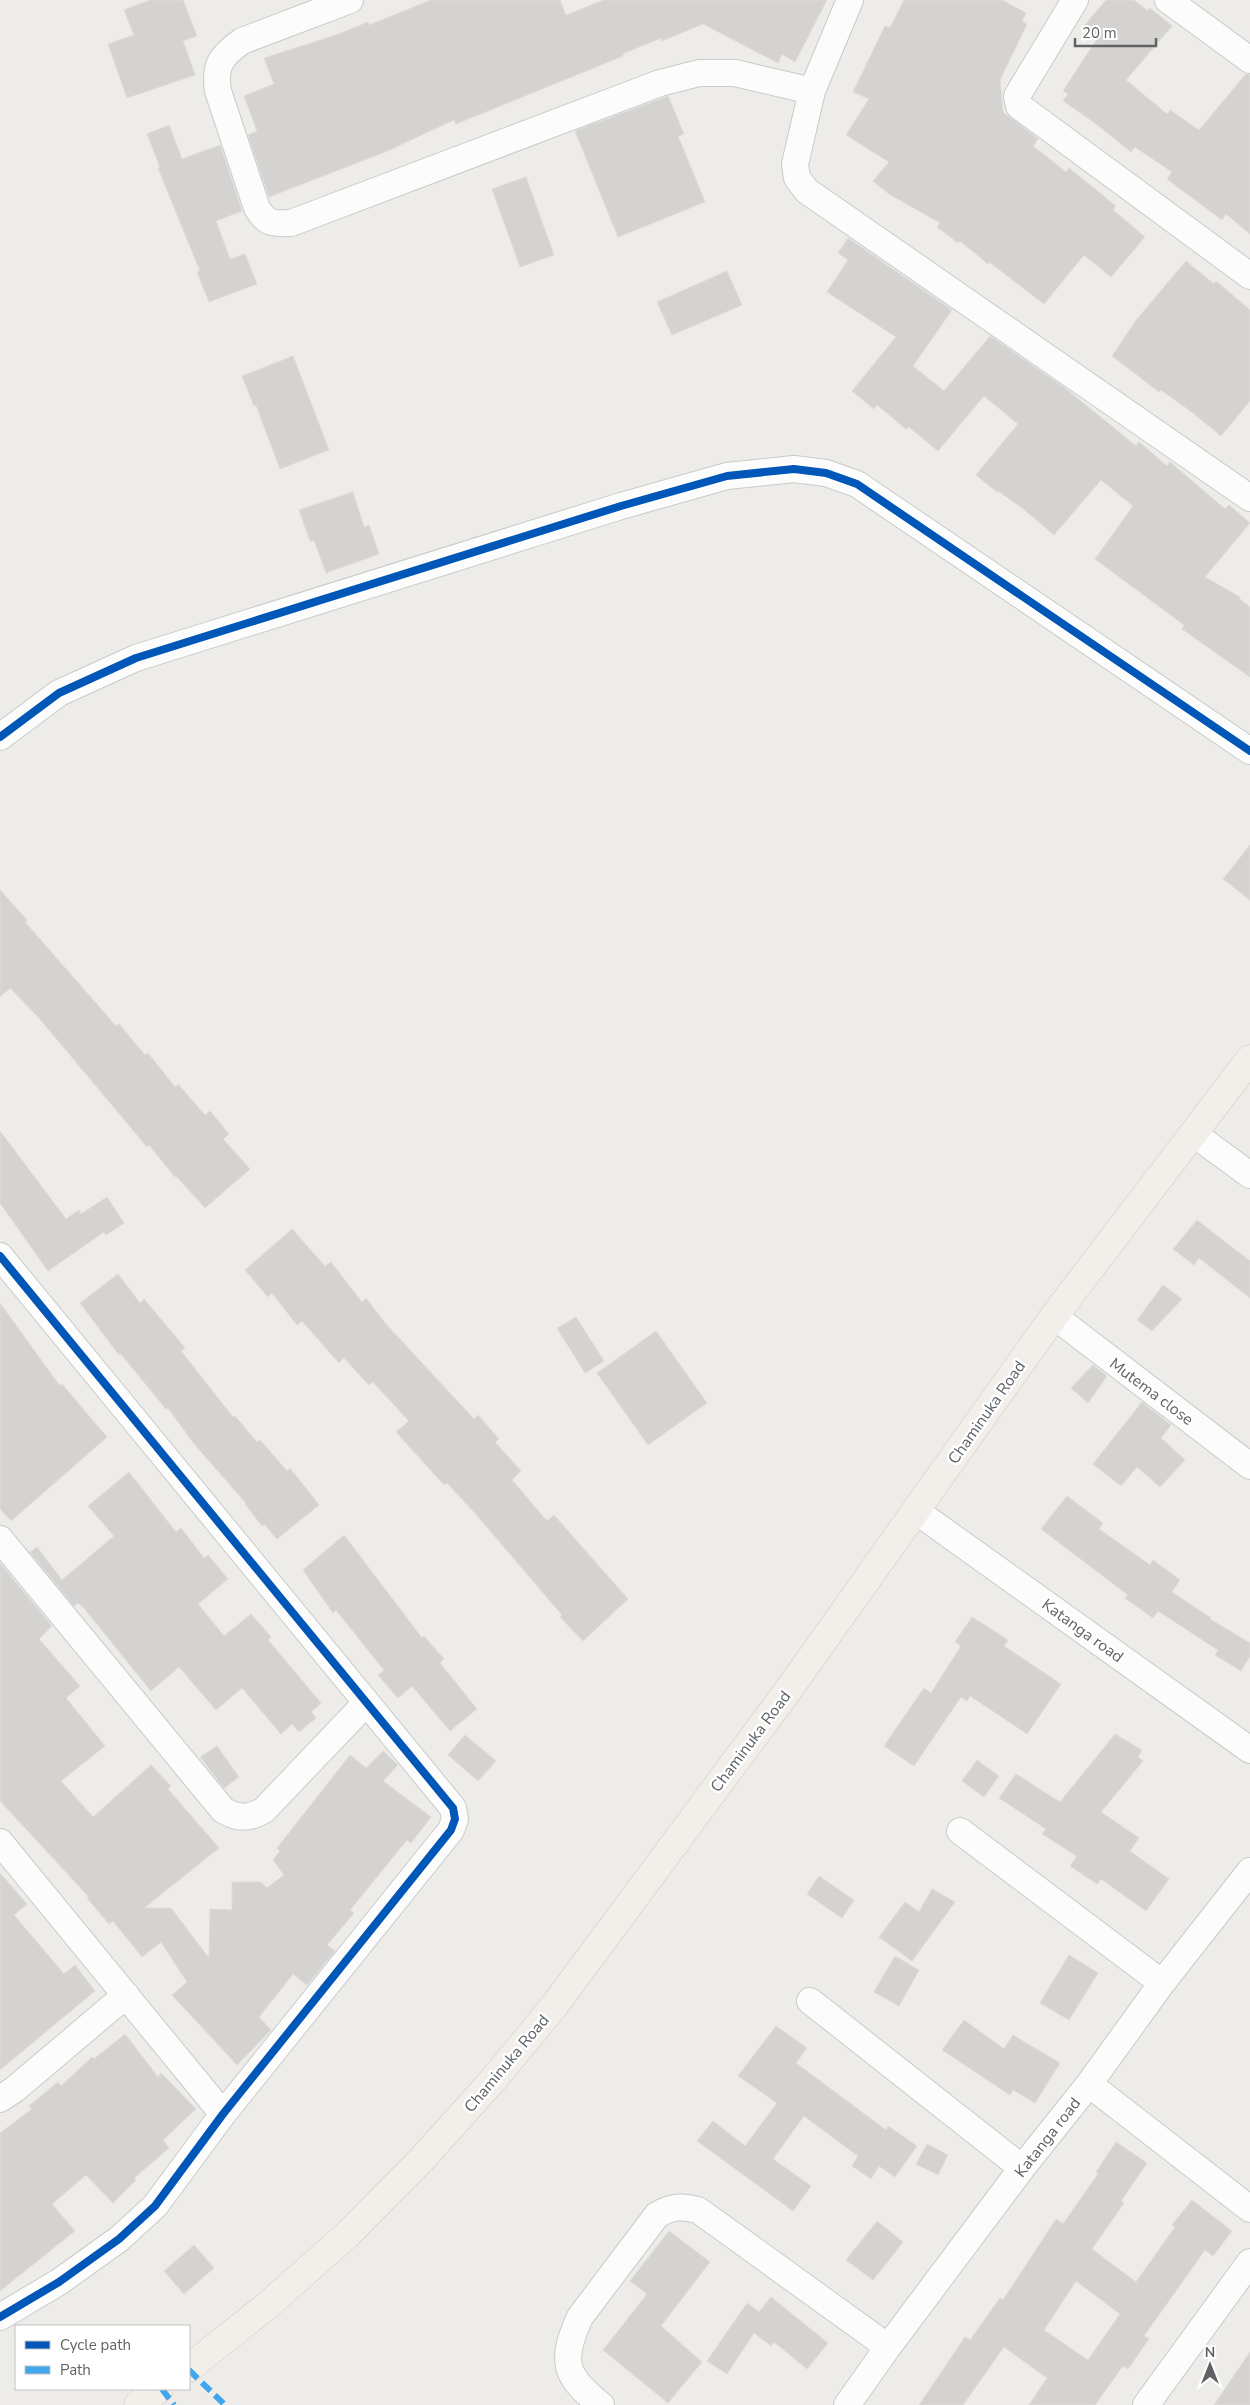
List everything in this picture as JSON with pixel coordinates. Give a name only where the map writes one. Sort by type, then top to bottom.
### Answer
[{"type":"main road","name":"Chaminuka Road","points":[[190,2367],[268,2305],[348,2234],[422,2159],[494,2079],[560,1999],[784,1696],[1054,1316],[1250,1059]]},
{"type":"main road","points":[[138,2405],[159,2390]]},
{"type":"street","points":[[350,0],[242,41],[230,50],[218,64],[216,78],[218,91],[257,208],[263,218],[272,224],[291,223],[660,83],[699,73],[735,73],[812,91]]},
{"type":"street","points":[[850,0],[812,91],[795,164],[798,178],[807,191],[1250,498]]},
{"type":"street","points":[[1075,0],[1017,96],[1019,106],[1250,276]]},
{"type":"street","points":[[1168,0],[1250,60]]},
{"type":"street","points":[[0,737],[59,693],[136,658],[621,506],[727,476],[794,469],[826,473],[857,484],[1250,751]]},
{"type":"street","points":[[1194,1134],[1250,1176]]},
{"type":"street","points":[[0,1256],[453,1808],[455,1819],[451,1830],[222,2114],[155,2206],[119,2239],[59,2282],[0,2317]]},
{"type":"street","name":"Mutema close","points":[[1054,1316],[1250,1466]]},
{"type":"street","name":"Katanga road","points":[[916,1511],[1250,1750]]},
{"type":"street","points":[[0,1539],[223,1810],[233,1816],[253,1816],[264,1810],[366,1703]]},
{"type":"street","points":[[960,1831],[1162,1983]]},
{"type":"street","points":[[0,1842],[222,2114]]},
{"type":"street","name":"Katanga road","points":[[847,2405],[1022,2168],[1090,2084],[1162,1983],[1250,1871]]},
{"type":"street","points":[[0,2099],[15,2089],[126,1995]]},
{"type":"street","points":[[810,2001],[1022,2168]]},
{"type":"street","points":[[1090,2084],[1250,2208]]},
{"type":"street","points":[[600,2405],[580,2389],[571,2375],[568,2357],[572,2336],[580,2317],[657,2215],[669,2208],[683,2207],[698,2210],[888,2347]]},
{"type":"street","points":[[1146,2405],[1250,2262]]},
{"type":"building","points":[[150,0],[183,0],[197,36],[183,41],[195,75],[127,98],[108,44],[134,35],[124,10]]},
{"type":"building","points":[[431,0],[560,0],[566,15],[604,0],[827,0],[795,62],[782,54],[778,63],[703,24],[662,41],[661,38],[622,54],[623,56],[456,124],[454,120],[385,152],[269,197],[248,135],[257,131],[244,96],[274,84],[264,58],[336,35],[368,22],[369,25]]},
{"type":"building","points":[[904,0],[1002,0],[1026,13],[1022,21],[1027,24],[1000,80],[1003,112],[1038,139],[1033,146],[1066,172],[1069,168],[1116,206],[1113,210],[1145,237],[1111,277],[1084,255],[1044,304],[989,262],[988,264],[960,241],[958,243],[937,227],[940,223],[889,194],[873,181],[889,162],[846,135],[869,99],[853,92],[885,26],[890,28]]},
{"type":"building","points":[[1106,0],[1134,0],[1148,11],[1150,8],[1172,26],[1126,80],[1167,114],[1170,110],[1199,130],[1246,74],[1250,75],[1250,234],[1226,214],[1222,220],[1167,179],[1172,172],[1135,147],[1131,152],[1095,123],[1063,101],[1068,94],[1063,91],[1097,39],[1083,27]]},
{"type":"building","points":[[668,96],[684,134],[678,136],[705,202],[618,237],[575,131]]},
{"type":"building","points":[[169,125],[182,159],[220,145],[242,211],[216,221],[230,259],[245,254],[257,284],[209,302],[197,272],[200,271],[158,168],[160,167],[147,134]]},
{"type":"building","points":[[526,177],[554,255],[520,267],[492,189]]},
{"type":"building","points":[[848,238],[952,310],[913,366],[944,391],[990,336],[1065,388],[1136,446],[1139,442],[1167,466],[1170,462],[1225,509],[1229,505],[1250,523],[1205,577],[1240,597],[1250,607],[1250,677],[1182,629],[1184,625],[1095,559],[1133,506],[1101,480],[1054,535],[1021,507],[997,492],[976,475],[1018,424],[984,396],[938,451],[909,427],[906,429],[877,405],[874,409],[852,391],[896,337],[827,292],[848,260],[838,253]]},
{"type":"building","points":[[1186,261],[1214,284],[1216,281],[1250,310],[1250,401],[1221,436],[1193,413],[1161,390],[1159,392],[1112,356],[1137,319]]},
{"type":"building","points":[[727,271],[742,305],[672,335],[657,302]]},
{"type":"building","points":[[293,356],[329,450],[280,469],[256,405],[254,406],[242,376]]},
{"type":"building","points":[[353,492],[364,527],[369,525],[379,554],[326,573],[314,540],[310,541],[299,510]]},
{"type":"building","points":[[1250,845],[1250,900],[1223,879]]},
{"type":"building","points":[[0,890],[27,920],[25,922],[116,1026],[119,1024],[145,1055],[148,1053],[175,1087],[178,1084],[205,1115],[210,1111],[229,1134],[223,1139],[250,1169],[205,1208],[175,1177],[149,1145],[147,1147],[39,1018],[10,988],[0,997]]},
{"type":"building","points":[[0,1131],[66,1219],[79,1210],[81,1214],[107,1197],[124,1223],[106,1235],[104,1232],[48,1271],[0,1203]]},
{"type":"building","points":[[1197,1220],[1250,1261],[1250,1298],[1199,1258],[1194,1265],[1173,1249]]},
{"type":"building","points":[[292,1229],[325,1266],[331,1262],[362,1302],[366,1298],[385,1323],[474,1419],[478,1415],[499,1439],[495,1442],[521,1471],[512,1480],[547,1521],[554,1515],[628,1599],[583,1641],[560,1617],[562,1615],[474,1512],[447,1483],[444,1485],[396,1432],[409,1421],[373,1382],[369,1385],[344,1358],[339,1363],[302,1321],[297,1325],[272,1293],[268,1297],[245,1270]]},
{"type":"building","points":[[118,1274],[140,1303],[144,1299],[185,1348],[181,1351],[233,1417],[235,1416],[257,1442],[260,1440],[287,1471],[290,1468],[319,1505],[277,1539],[264,1524],[262,1526],[246,1503],[195,1445],[168,1408],[166,1409],[120,1353],[119,1355],[80,1303]]},
{"type":"building","points":[[1163,1285],[1182,1299],[1152,1331],[1137,1320]]},
{"type":"building","points":[[0,1303],[60,1386],[62,1384],[107,1437],[11,1521],[0,1509]]},
{"type":"building","points":[[576,1317],[604,1361],[585,1373],[557,1328]]},
{"type":"building","points":[[656,1331],[707,1403],[648,1445],[597,1373]]},
{"type":"building","points":[[1093,1365],[1107,1376],[1088,1403],[1071,1388]]},
{"type":"building","points":[[1142,1402],[1171,1425],[1161,1438],[1185,1460],[1160,1487],[1137,1467],[1121,1486],[1093,1464]]},
{"type":"building","points":[[129,1472],[176,1532],[181,1528],[204,1558],[208,1555],[228,1579],[198,1604],[224,1636],[251,1614],[271,1637],[268,1640],[321,1703],[311,1712],[316,1718],[299,1732],[292,1724],[281,1734],[242,1688],[216,1710],[179,1667],[151,1691],[83,1607],[78,1603],[74,1606],[30,1552],[37,1547],[62,1580],[114,1536],[88,1506]]},
{"type":"building","points":[[1067,1496],[1103,1523],[1099,1529],[1150,1565],[1153,1560],[1180,1580],[1172,1592],[1210,1619],[1250,1643],[1250,1656],[1241,1671],[1215,1655],[1218,1650],[1158,1611],[1153,1618],[1125,1598],[1128,1595],[1041,1529]]},
{"type":"building","points":[[344,1535],[422,1638],[424,1636],[444,1659],[440,1663],[477,1709],[450,1731],[412,1686],[398,1698],[378,1675],[384,1670],[336,1610],[333,1613],[303,1570]]},
{"type":"building","points":[[0,1563],[52,1626],[39,1639],[80,1686],[66,1698],[105,1746],[61,1781],[93,1817],[151,1765],[171,1786],[168,1789],[219,1848],[144,1908],[171,1908],[209,1958],[210,1909],[232,1910],[232,1882],[261,1882],[267,1888],[284,1875],[273,1860],[280,1851],[277,1848],[350,1755],[366,1768],[383,1751],[398,1765],[383,1781],[431,1817],[411,1843],[407,1840],[350,1910],[354,1913],[327,1945],[335,1951],[307,1985],[293,1974],[259,2017],[271,2030],[237,2065],[172,1995],[187,1982],[161,1942],[142,1957],[113,1921],[109,1924],[87,1898],[89,1897],[0,1801]]},
{"type":"building","points":[[972,1617],[1008,1640],[1004,1646],[1061,1684],[1027,1734],[970,1696],[967,1701],[961,1697],[914,1766],[884,1746],[924,1688],[931,1693],[961,1646],[955,1642]]},
{"type":"building","points":[[1115,1734],[1142,1750],[1138,1757],[1143,1761],[1101,1812],[1139,1838],[1130,1851],[1169,1879],[1146,1911],[1101,1879],[1097,1884],[1070,1866],[1077,1856],[1042,1834],[1046,1829],[999,1798],[1016,1774],[1060,1802]]},
{"type":"building","points":[[465,1735],[496,1761],[478,1781],[448,1755]]},
{"type":"building","points":[[217,1746],[239,1777],[224,1788],[200,1757]]},
{"type":"building","points":[[977,1760],[999,1776],[984,1797],[962,1781]]},
{"type":"building","points":[[0,1873],[27,1904],[14,1915],[64,1974],[75,1965],[95,1991],[0,2070]]},
{"type":"building","points":[[819,1876],[854,1900],[842,1918],[807,1894]]},
{"type":"building","points":[[932,1889],[955,1902],[912,1961],[879,1937],[905,1902],[919,1912]]},
{"type":"building","points":[[1069,1955],[1098,1973],[1069,2020],[1040,2003]]},
{"type":"building","points":[[895,1956],[919,1970],[899,2006],[874,1992]]},
{"type":"building","points":[[964,2020],[1004,2049],[1013,2035],[1060,2063],[1035,2103],[1013,2090],[1010,2095],[942,2050]]},
{"type":"building","points":[[776,2026],[807,2048],[796,2063],[886,2130],[888,2126],[917,2146],[895,2177],[879,2166],[871,2179],[852,2166],[858,2156],[804,2116],[773,2159],[811,2186],[793,2211],[697,2141],[713,2121],[745,2146],[777,2103],[738,2076]]},
{"type":"building","points":[[125,2034],[158,2077],[161,2073],[196,2109],[163,2140],[169,2148],[134,2178],[136,2180],[113,2203],[86,2175],[52,2204],[75,2231],[0,2291],[0,2133],[32,2109],[29,2106],[58,2082],[61,2086],[92,2057],[94,2059]]},
{"type":"building","points":[[1116,2142],[1147,2163],[1121,2201],[1124,2203],[1092,2249],[1136,2282],[1175,2227],[1172,2225],[1192,2200],[1232,2231],[1213,2256],[1205,2250],[1144,2336],[1149,2339],[1128,2369],[1123,2366],[1095,2405],[1029,2405],[1047,2378],[1004,2347],[963,2405],[919,2405],[965,2337],[970,2340],[1000,2298],[1003,2300],[1056,2219],[1063,2224],[1098,2174],[1096,2172]],"holes":[[[1076,2281],[1120,2314],[1088,2360],[1044,2330]]]},
{"type":"building","points":[[927,2144],[948,2155],[938,2175],[916,2164]]},
{"type":"building","points":[[877,2221],[903,2242],[873,2280],[846,2260]]},
{"type":"building","points":[[669,2231],[710,2262],[661,2326],[702,2362],[668,2403],[603,2350],[647,2294],[630,2281]]},
{"type":"building","points":[[194,2245],[214,2268],[184,2294],[164,2271]]},
{"type":"building","points":[[771,2297],[828,2343],[807,2369],[774,2342],[771,2346],[754,2333],[727,2374],[707,2361],[747,2303],[759,2312]]},
{"type":"building","points":[[1250,2352],[1250,2405],[1214,2405]]},
{"type":"marked path","points":[[190,2371],[225,2405]]},
{"type":"marked path","points":[[163,2390],[174,2405]]},
{"type":"cycle path","points":[[0,737],[59,693],[136,658],[621,506],[727,476],[794,469],[826,473],[857,484],[1250,751]]},
{"type":"cycle path","points":[[0,1256],[453,1808],[455,1819],[451,1830],[223,2114],[155,2206],[119,2239],[59,2282],[0,2317]]}]
